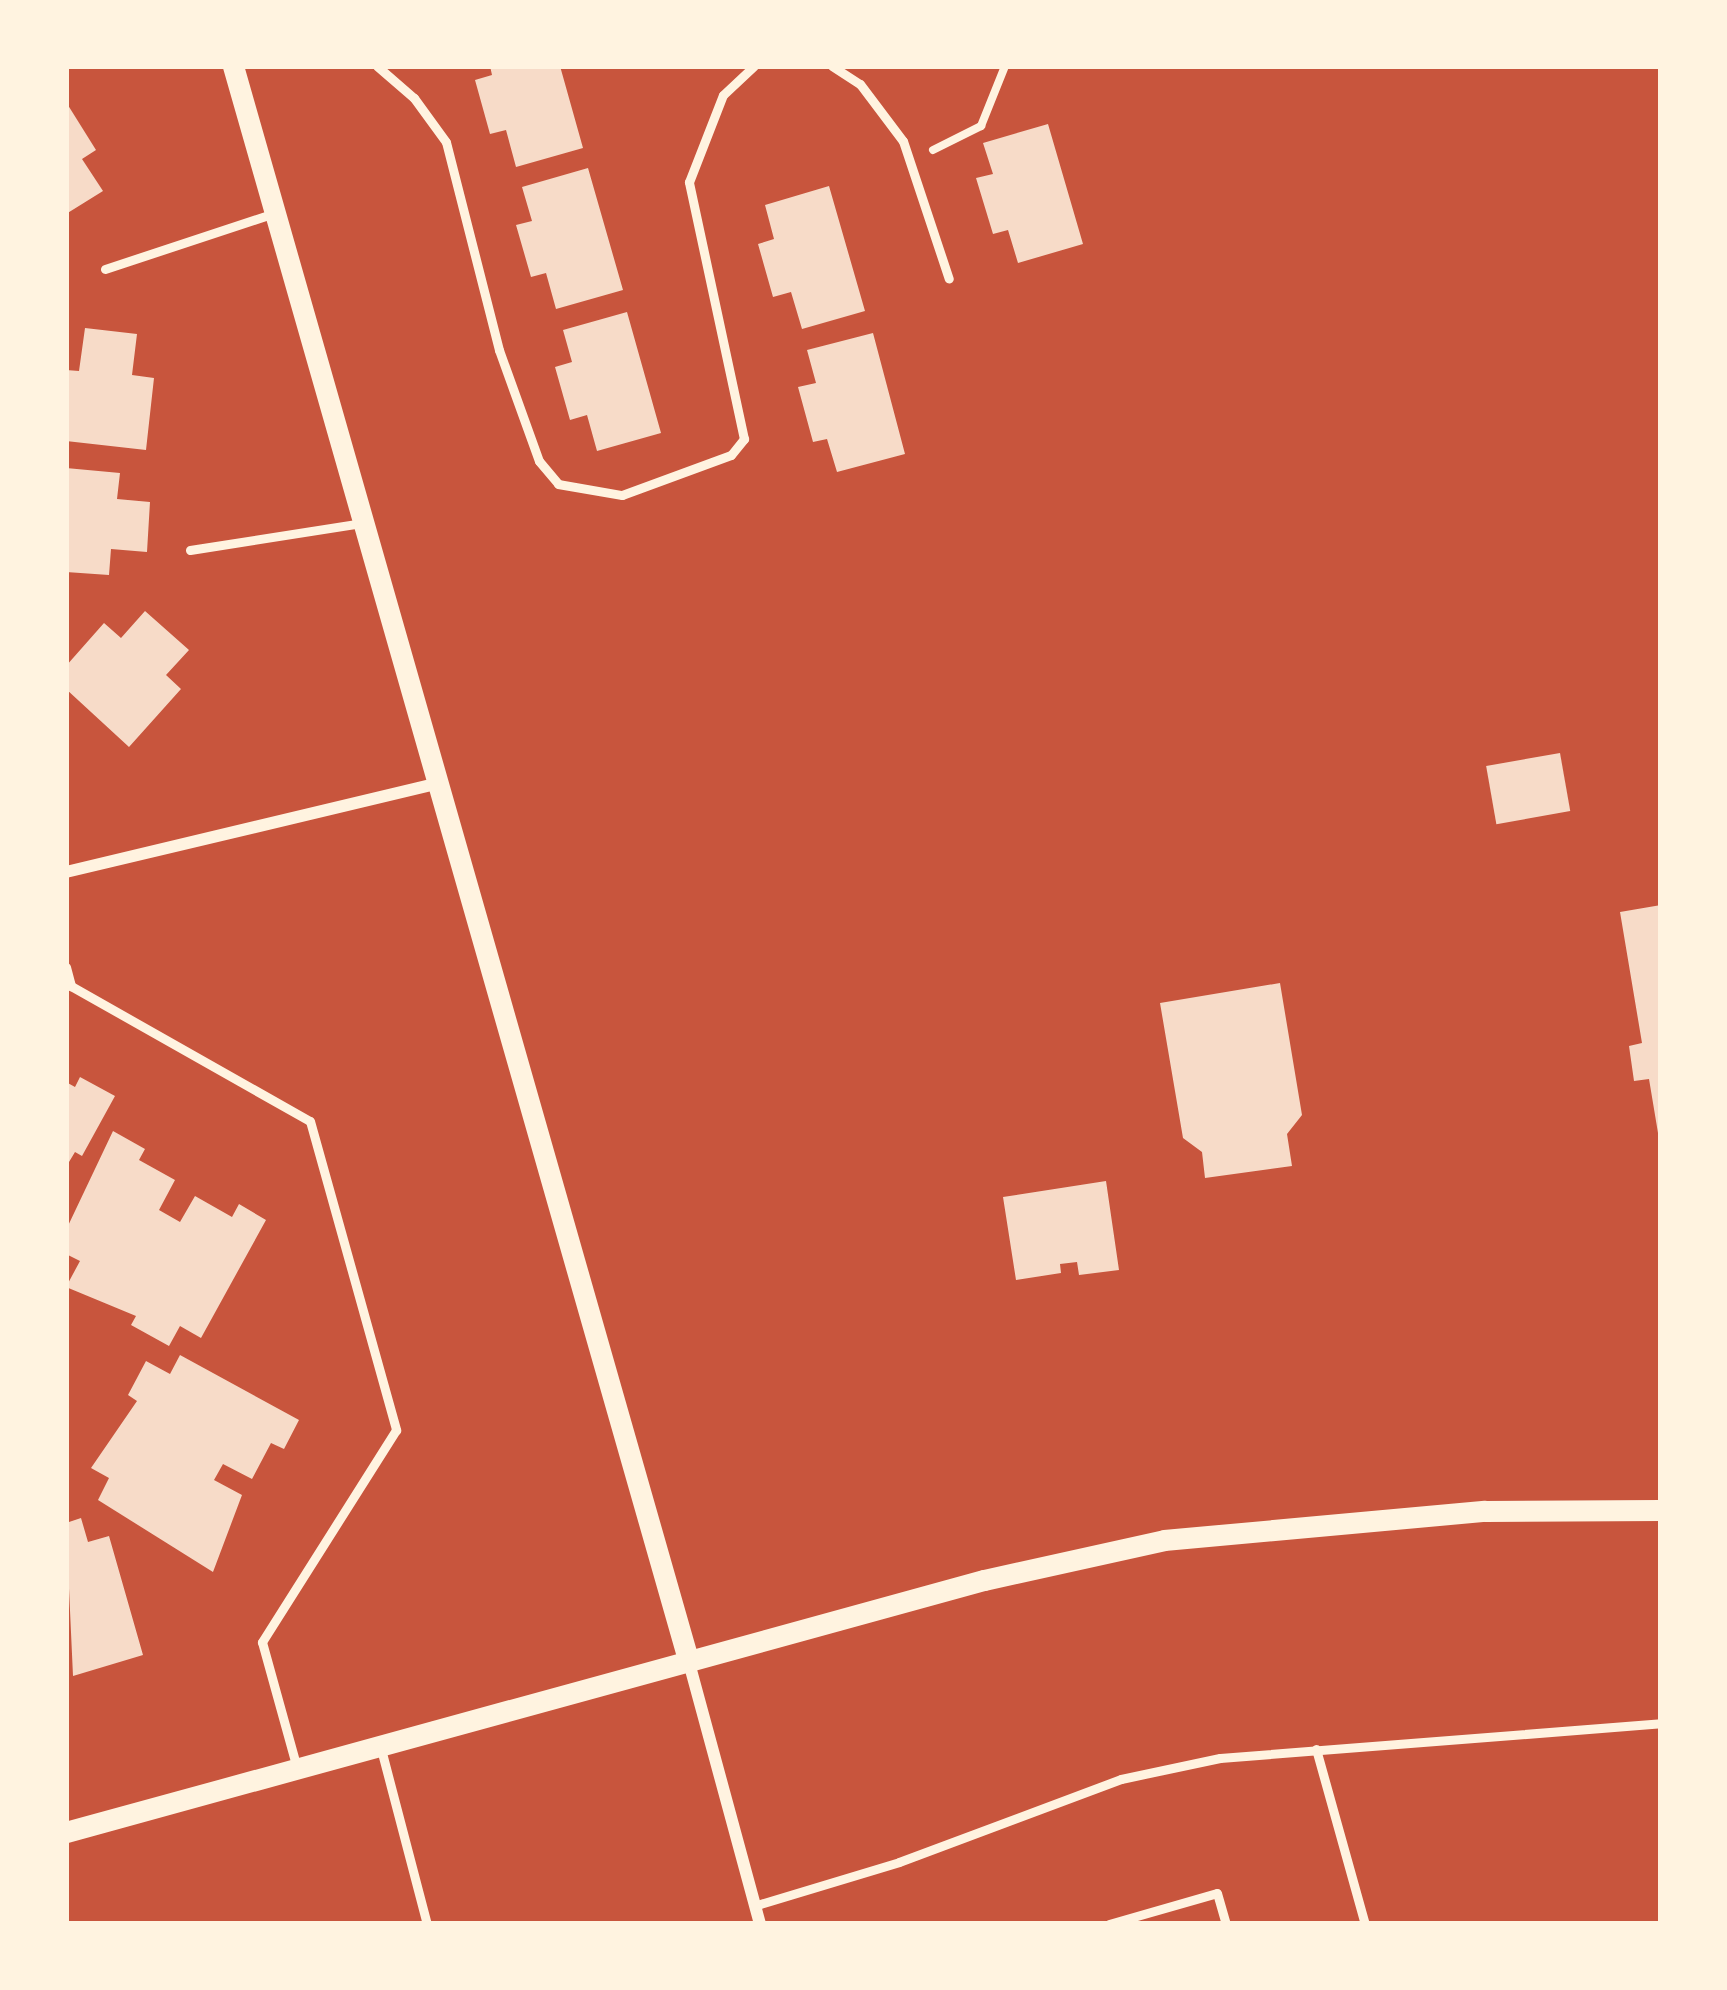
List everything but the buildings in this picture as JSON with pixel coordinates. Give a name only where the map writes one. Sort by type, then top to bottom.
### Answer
[{"type":"street","points":[[233,66],[760,1924]]},
{"type":"street","points":[[66,872],[436,784]]},
{"type":"street","points":[[66,1832],[688,1659],[1164,1540],[1463,1512],[1661,1510]]},
{"type":"lane","points":[[377,66],[414,98],[446,142],[499,350],[539,461],[558,484],[622,495],[731,454],[744,440],[689,182],[723,94],[754,66]]},
{"type":"lane","points":[[832,66],[860,83],[911,161],[949,279]]},
{"type":"lane","points":[[105,269],[277,212]]},
{"type":"lane","points":[[190,550],[364,523]]},
{"type":"lane","points":[[66,967],[71,986],[310,1121],[396,1430],[262,1642],[297,1768]]},
{"type":"lane","points":[[757,1905],[1121,1779],[1316,1749],[1661,1723]]},
{"type":"lane","points":[[380,1745],[428,1924]]},
{"type":"lane","points":[[1316,1749],[1365,1924]]},
{"type":"lane","points":[[1109,1924],[1217,1893],[1226,1924]]},
{"type":"path","points":[[911,161],[981,126],[1005,66]]}]
